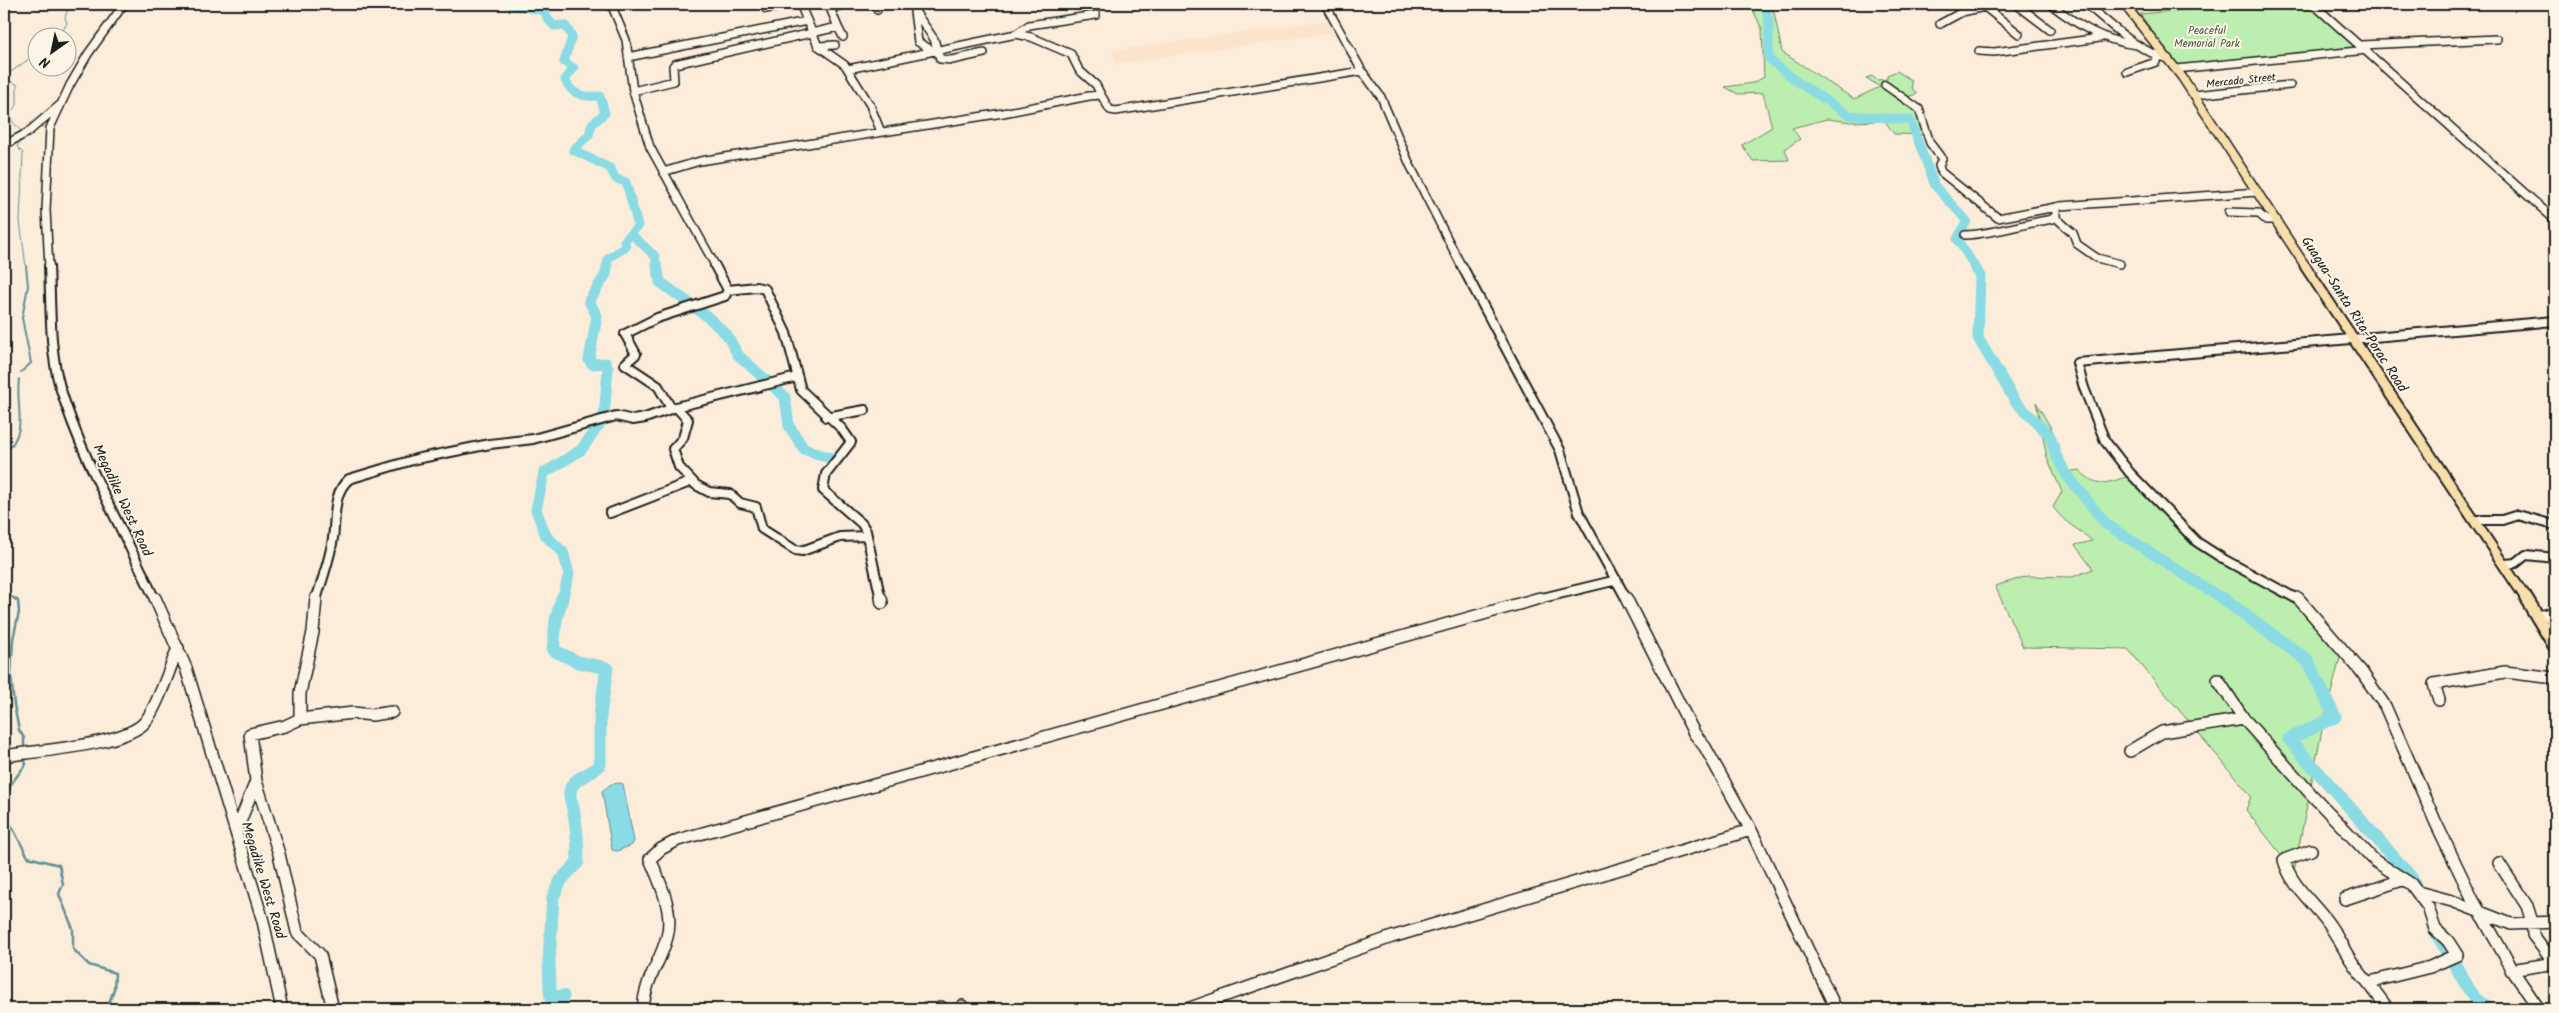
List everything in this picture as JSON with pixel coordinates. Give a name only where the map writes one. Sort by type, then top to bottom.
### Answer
[{"type":"main road","name":"Guagua-Santa Rita-Porac Road","points":[[2124,4],[2195,95],[2353,340],[2505,564],[2555,646]]},
{"type":"street","name":"Megadike West Road","points":[[124,4],[88,54],[50,128],[46,210],[54,350],[60,386],[85,455],[103,488],[178,648],[198,703],[222,791],[265,930],[276,973],[282,1009]]},
{"type":"street","points":[[611,4],[626,40],[633,91],[650,147],[728,290]]},
{"type":"street","points":[[766,9],[794,4]]},
{"type":"street","points":[[800,4],[818,46],[832,58],[845,65],[870,105],[882,132]]},
{"type":"street","points":[[843,38],[830,8],[849,4]]},
{"type":"street","points":[[1325,4],[1362,71],[1381,96],[1410,165],[1527,392],[1560,450],[1580,513],[1617,580],[1694,733],[1705,747],[1752,830],[1836,1009]]},
{"type":"street","points":[[1940,24],[1962,12],[1998,4]]},
{"type":"street","points":[[2016,4],[2050,30]]},
{"type":"street","points":[[2050,4],[2084,30],[2100,38],[2137,46]]},
{"type":"street","points":[[2086,4],[2137,46],[2157,57],[2168,59]]},
{"type":"street","points":[[2313,4],[2555,220]]},
{"type":"street","points":[[1984,6],[2019,34]]},
{"type":"street","points":[[913,7],[934,39],[934,50]]},
{"type":"street","points":[[913,7],[918,42],[934,50],[940,59],[946,61],[984,53]]},
{"type":"street","points":[[848,70],[934,50],[1016,34],[1030,25],[1096,15]]},
{"type":"street","points":[[628,57],[806,21]]},
{"type":"street","points":[[633,91],[674,81],[672,66],[680,63],[838,27]]},
{"type":"street","points":[[1016,34],[1031,37],[1071,54],[1079,70],[1096,85],[1110,110],[1116,111],[1362,71]]},
{"type":"street","points":[[1979,51],[1994,52],[2100,38]]},
{"type":"street","points":[[2176,69],[2364,48],[2497,39]]},
{"type":"street","points":[[818,46],[835,45]]},
{"type":"street","points":[[2126,72],[2156,62],[2157,57]]},
{"type":"street","points":[[1885,84],[1914,104],[1922,114],[1930,142],[1942,159],[1939,166],[1940,172],[1993,216],[2004,219],[2056,208],[2258,192]]},
{"type":"street","name":"Mercado Street","points":[[2195,95],[2290,85]]},
{"type":"street","points":[[663,172],[700,161],[1101,96]]},
{"type":"street","points":[[4,145],[20,139],[43,117],[61,104]]},
{"type":"street","points":[[2055,217],[2056,208]]},
{"type":"street","points":[[2229,212],[2260,214],[2266,220],[2277,220]]},
{"type":"street","points":[[1965,235],[1988,234],[1997,229],[2040,222],[2055,217]]},
{"type":"street","points":[[2055,217],[2073,233],[2077,244],[2097,258],[2120,264]]},
{"type":"street","points":[[728,290],[756,287],[765,289],[784,326],[791,348],[799,388],[826,417],[848,436],[851,442],[848,449],[824,475],[823,490],[862,524],[867,536],[882,604]]},
{"type":"street","points":[[728,290],[725,296],[659,318],[633,328],[625,334],[636,354],[625,364],[658,386],[674,408],[688,420],[683,438],[672,452],[674,459],[690,482],[709,492],[728,493],[736,497],[740,503],[756,507],[762,529],[776,540],[795,550],[802,551],[840,537],[867,536]]},
{"type":"street","points":[[2538,1009],[2511,970],[2447,851],[2385,706],[2372,686],[2299,598],[2225,560],[2197,542],[2163,510],[2105,441],[2077,369],[2077,363],[2555,321]]},
{"type":"street","points":[[300,719],[300,693],[311,641],[316,600],[333,539],[333,526],[338,496],[345,481],[355,475],[416,458],[490,444],[533,439],[616,416],[633,420],[797,377]]},
{"type":"street","points":[[826,417],[864,410]]},
{"type":"street","points":[[610,513],[690,482]]},
{"type":"street","points":[[2475,520],[2502,520],[2518,515],[2554,525]]},
{"type":"street","points":[[2505,564],[2516,563],[2521,557],[2526,555],[2555,558]]},
{"type":"street","points":[[644,1009],[644,989],[667,936],[669,919],[650,858],[661,848],[678,840],[1528,601],[1617,580]]},
{"type":"street","points":[[2537,617],[2555,613]]},
{"type":"street","points":[[5,756],[93,743],[133,732],[145,722],[152,711],[178,648]]},
{"type":"street","points":[[2439,700],[2434,684],[2448,680],[2505,672],[2555,678]]},
{"type":"street","points":[[2218,680],[2244,719],[2375,860],[2410,885],[2511,924],[2555,922]]},
{"type":"street","points":[[333,1009],[320,955],[298,932],[279,854],[256,780],[250,734],[285,726],[300,719],[353,713],[361,716],[374,716],[392,712]]},
{"type":"street","points":[[2130,751],[2147,742],[2151,737],[2191,727],[2244,719]]},
{"type":"street","points":[[236,832],[256,780]]},
{"type":"street","points":[[1187,1009],[1392,937],[1752,830]]},
{"type":"street","points":[[2311,850],[2284,860],[2287,871],[2328,923],[2357,969],[2370,982],[2388,1009]]},
{"type":"street","points":[[2499,863],[2531,912],[2534,924],[2533,935],[2555,963],[2511,970]]},
{"type":"street","points":[[2346,899],[2410,885]]},
{"type":"street","points":[[2370,982],[2430,968],[2450,961],[2457,955],[2448,941],[2435,929],[2428,907],[2410,885]]},
{"type":"shaded area","points":[[1329,20],[1338,35],[1331,36],[1329,33],[1116,64],[1111,51]]},
{"type":"green space","points":[[1750,4],[1772,4],[1770,5],[1774,12],[1782,52],[1854,99],[1880,87],[1866,78],[1872,76],[1877,80],[1887,79],[1887,75],[1897,71],[1911,80],[1912,88],[1917,94],[1907,97],[1926,116],[1930,135],[1894,134],[1885,121],[1851,122],[1827,119],[1792,128],[1800,139],[1785,149],[1789,160],[1753,161],[1742,145],[1772,127],[1763,93],[1738,94],[1725,87],[1753,83],[1764,77],[1762,29]]},
{"type":"green space","name":"Peaceful Memorial Park","points":[[2251,4],[2310,4],[2362,48],[2178,68],[2140,14]]},
{"type":"green space","points":[[2036,402],[2052,430],[2061,464],[2066,472],[2079,470],[2092,480],[2102,483],[2129,476],[2196,543],[2289,593],[2341,654],[2323,725],[2294,871],[2246,810],[2251,796],[2128,649],[2023,647],[1995,586],[2028,576],[2072,577],[2093,569],[2075,545],[2092,541],[2053,507],[2062,492],[2047,458]]},
{"type":"water","points":[[611,784],[623,784],[634,841],[632,845],[617,851],[612,850],[602,791]]},
{"type":"waterway","points":[[64,28],[67,23],[65,18],[69,4]]},
{"type":"waterway","points":[[508,4],[545,11],[547,18],[554,26],[565,25],[572,36],[564,62],[574,68],[565,80],[571,89],[579,94],[600,96],[605,113],[592,124],[589,135],[573,150],[610,168],[616,179],[626,182],[638,226],[624,241],[626,247],[608,258],[607,267]]},
{"type":"waterway","points":[[1765,4],[1769,23],[1769,59],[1799,83],[1849,115],[1910,120],[1935,186],[1967,221],[1957,239],[1975,267]]},
{"type":"waterway","points":[[4,77],[28,60]]},
{"type":"waterway","points":[[4,79],[17,84],[17,105],[10,113],[12,121],[22,132]]},
{"type":"waterway","points":[[22,139],[17,147],[23,153],[20,221],[26,267]]},
{"type":"waterway","points":[[631,234],[655,256],[657,267]]},
{"type":"waterway","points":[[21,372],[31,363],[22,318],[28,286],[26,266]]},
{"type":"waterway","points":[[562,600],[569,574],[563,552],[546,536],[536,510],[544,473],[581,450],[604,418],[608,368],[606,363],[592,364],[589,360],[597,316],[589,301],[606,274],[607,266]]},
{"type":"waterway","points":[[657,266],[660,282],[708,317],[727,335],[738,355],[785,397],[789,426],[804,449],[833,459]]},
{"type":"waterway","points":[[1974,266],[1980,276],[1978,338],[2015,401],[2050,436],[2056,455],[2066,474],[2106,524],[2224,600]]},
{"type":"waterway","points":[[4,454],[12,445],[19,427],[19,379]]},
{"type":"waterway","points":[[4,591],[16,600]]},
{"type":"waterway","points":[[14,598],[18,601],[19,612],[13,639],[11,675],[14,705],[19,730],[24,738],[24,749]]},
{"type":"waterway","points":[[557,1009],[563,996],[551,998],[550,990],[549,961],[553,897],[561,880],[578,862],[576,826],[570,792],[577,780],[593,771],[600,764],[600,715],[607,668],[578,662],[553,650],[556,620],[562,598]]},
{"type":"waterway","points":[[2222,598],[2307,660],[2335,717],[2289,739],[2411,877],[2418,892]]},
{"type":"waterway","points":[[4,805],[11,784],[26,764],[24,756]]},
{"type":"waterway","points":[[4,812],[28,857],[59,865],[63,884],[59,894],[73,929],[73,949],[89,965],[115,973],[114,989],[107,1009]]},
{"type":"waterway","points":[[2433,927],[2474,998],[2489,1009]]}]
